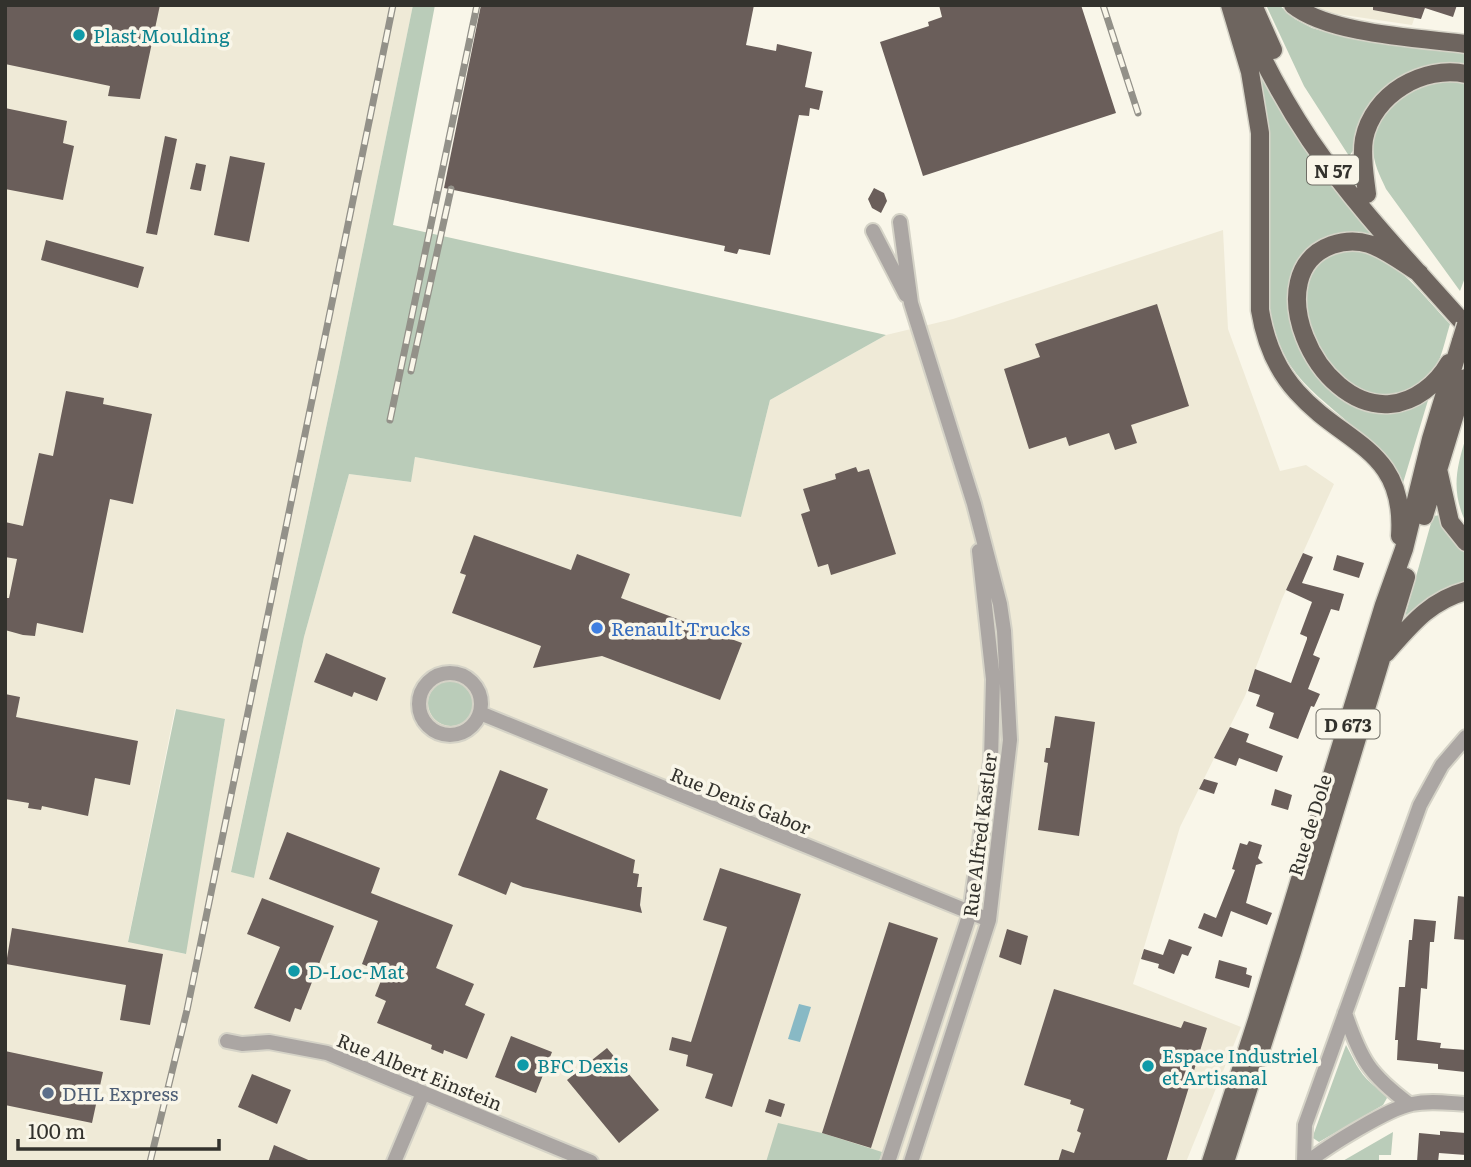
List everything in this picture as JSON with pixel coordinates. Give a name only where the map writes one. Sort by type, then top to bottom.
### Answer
[{"type":"main road","points":[[1230,5],[1258,110],[1262,159],[1260,310],[1269,347],[1297,392],[1378,458],[1387,472],[1399,500],[1401,518],[1400,536],[1384,605]]},
{"type":"main road","name":"N 57","points":[[1239,5],[1279,89],[1310,140],[1419,273],[1463,335]]},
{"type":"main road","name":"N 57","points":[[1253,5],[1273,51],[1304,109],[1367,194],[1466,309]]},
{"type":"main road","points":[[1293,5],[1312,18],[1348,28],[1466,44]]},
{"type":"main road","points":[[1367,194],[1363,163],[1364,137],[1385,101],[1408,82],[1425,75],[1441,72],[1466,74]]},
{"type":"main road","points":[[1419,273],[1367,243],[1353,241],[1326,247],[1308,263],[1299,284],[1298,312],[1307,343],[1318,362],[1336,384],[1357,399],[1380,404],[1407,401],[1421,394],[1444,372],[1463,335]]},
{"type":"main road","name":"Rue de Dole","points":[[1225,1162],[1381,659],[1463,335]]},
{"type":"main road","name":"Rue de Dole","points":[[1211,1162],[1384,605],[1466,378]]},
{"type":"main road","points":[[1431,469],[1450,522],[1466,542]]},
{"type":"main road","points":[[1381,659],[1420,614],[1450,596],[1466,591]]},
{"type":"main road","points":[[1231,1162],[1232,1139]]},
{"type":"street","name":"Rue Alfred Kastler","points":[[901,222],[911,303],[974,504],[1000,604],[1010,740],[989,920],[911,1162]]},
{"type":"street","name":"Rue Alfred Kastler","points":[[873,231],[911,303]]},
{"type":"street","name":"Rue de Dole","points":[[1399,500],[1431,469]]},
{"type":"street","name":"Rue Alfred Kastler","points":[[888,1162],[970,913],[991,761],[993,679],[974,504]]},
{"type":"street","points":[[455,672],[474,683],[482,703],[480,713],[470,728],[462,733],[443,735],[426,724],[420,715],[420,693],[425,684],[434,677],[455,672]]},
{"type":"street","name":"Rue Denis Gabor","points":[[480,713],[989,920]]},
{"type":"street","points":[[1306,1162],[1305,1125],[1420,805],[1442,765],[1466,737]]},
{"type":"street","points":[[1345,1013],[1363,1060],[1376,1077],[1409,1104]]},
{"type":"street","name":"Rue Albert Einstein","points":[[228,1041],[242,1044],[269,1042],[327,1054],[591,1162]]},
{"type":"street","points":[[394,1162],[423,1093]]},
{"type":"street","name":"Rue de Dole","points":[[1201,1162],[1232,1098]]},
{"type":"street","points":[[1306,1162],[1346,1137],[1409,1104],[1466,1104]]},
{"type":"shaded area","points":[[5,5],[413,5],[231,871],[254,878],[304,637],[349,474],[410,482],[415,457],[741,517],[770,400],[886,335],[953,319],[1223,230],[1228,329],[1280,471],[1306,465],[1334,484],[1282,599],[1245,696],[1180,827],[1133,984],[1241,1027],[1186,1162],[5,1162]],"holes":[[[175,709],[225,720],[185,954],[128,941]]]},
{"type":"shaded area","points":[[1311,5],[1419,5],[1412,25],[1330,13]]},
{"type":"green space","points":[[413,5],[435,5],[393,225],[886,335],[770,400],[741,517],[415,457],[411,482],[349,474],[304,637],[254,878],[231,872]]},
{"type":"green space","points":[[1266,5],[1279,5],[1295,19],[1330,33],[1466,52],[1466,67],[1414,71],[1349,156],[1304,86]]},
{"type":"green space","points":[[1263,70],[1373,233],[1372,236],[1335,236],[1319,243],[1307,253],[1297,267],[1291,283],[1289,301],[1295,336],[1316,370],[1350,403],[1369,410],[1389,411],[1429,397],[1403,483],[1398,481],[1357,431],[1303,382],[1279,344],[1267,276],[1270,168],[1257,71]]},
{"type":"green space","points":[[1435,81],[1466,84],[1466,275],[1460,291],[1386,189],[1373,153],[1375,135],[1385,114],[1414,90]]},
{"type":"green space","points":[[1356,248],[1370,252],[1396,268],[1450,324],[1435,369],[1426,379],[1410,389],[1381,396],[1354,387],[1331,366],[1314,339],[1305,309],[1308,281],[1324,260]]},
{"type":"green space","points":[[1466,437],[1466,523],[1458,501],[1457,480]]},
{"type":"green space","points":[[1441,515],[1456,542],[1466,551],[1466,584],[1433,596],[1405,616],[1433,516]]},
{"type":"green space","points":[[451,680],[468,686],[474,703],[468,720],[451,726],[434,720],[428,703],[434,686]]},
{"type":"green space","points":[[176,709],[225,719],[186,954],[128,942]]},
{"type":"green space","points":[[1346,1045],[1363,1075],[1387,1098],[1383,1105],[1319,1142],[1313,1138],[1314,1133]]},
{"type":"green space","points":[[778,1123],[822,1133],[882,1152],[879,1162],[766,1162]]},
{"type":"green space","points":[[1393,1132],[1391,1155],[1379,1155],[1379,1162],[1341,1162]]},
{"type":"water","points":[[799,1004],[811,1007],[800,1042],[788,1039]]},
{"type":"building","name":"Plast Moulding","points":[[5,5],[160,5],[140,99],[108,96],[110,86],[5,64]]},
{"type":"building","points":[[481,5],[754,5],[746,45],[776,51],[777,44],[812,52],[805,87],[823,91],[819,110],[810,108],[809,116],[799,115],[770,255],[739,249],[737,254],[724,251],[725,246],[444,188]]},
{"type":"building","points":[[939,5],[1081,5],[1116,113],[923,176],[880,42],[929,26],[928,22],[942,17]]},
{"type":"building","points":[[1373,5],[1457,5],[1453,17],[1425,8],[1421,19],[1373,10]]},
{"type":"building","points":[[5,108],[67,121],[63,143],[74,146],[63,200],[5,189]]},
{"type":"building","points":[[165,136],[177,139],[157,235],[146,233]]},
{"type":"building","points":[[230,156],[265,163],[249,242],[214,235]]},
{"type":"building","points":[[196,163],[206,165],[201,191],[190,189]]},
{"type":"building","points":[[874,188],[884,193],[887,201],[881,213],[872,208],[868,199]]},
{"type":"building","points":[[46,240],[144,267],[138,288],[41,260]]},
{"type":"building","points":[[1157,304],[1189,406],[1131,425],[1137,443],[1115,450],[1109,433],[1069,446],[1066,437],[1029,449],[1004,369],[1040,357],[1035,344]]},
{"type":"building","points":[[66,391],[104,398],[103,404],[152,414],[133,504],[110,499],[83,633],[37,623],[35,636],[23,635],[5,630],[5,598],[9,598],[17,559],[5,557],[5,522],[23,526],[39,453],[53,456]]},
{"type":"building","points":[[856,467],[858,472],[869,469],[896,554],[831,575],[828,564],[818,567],[801,514],[810,511],[803,489],[836,479],[835,474]]},
{"type":"building","name":"Renault Trucks","points":[[474,535],[571,570],[577,554],[630,574],[621,598],[742,643],[720,700],[602,656],[533,668],[541,646],[452,613],[466,575],[460,573]]},
{"type":"building","points":[[1303,553],[1313,557],[1302,583],[1344,594],[1339,611],[1331,609],[1313,655],[1320,658],[1308,689],[1320,694],[1314,707],[1311,706],[1298,739],[1269,728],[1274,713],[1256,706],[1260,695],[1248,691],[1255,669],[1291,683],[1307,639],[1300,634],[1312,602],[1286,590]]},
{"type":"building","points":[[1337,555],[1364,563],[1359,578],[1333,570]]},
{"type":"building","points":[[326,653],[386,678],[377,701],[354,692],[352,697],[314,682]]},
{"type":"building","points":[[5,694],[20,697],[16,717],[138,741],[130,785],[95,778],[88,816],[42,806],[41,810],[28,808],[29,803],[5,799]]},
{"type":"building","points":[[1055,716],[1095,722],[1079,836],[1038,830],[1048,763],[1044,762],[1046,748],[1050,748]]},
{"type":"building","points":[[1230,727],[1249,734],[1246,742],[1283,756],[1277,772],[1239,758],[1236,766],[1214,758]]},
{"type":"building","points":[[500,770],[548,789],[536,819],[635,860],[633,873],[639,874],[637,887],[642,887],[642,913],[523,887],[511,882],[506,895],[458,875]]},
{"type":"building","points":[[1204,779],[1218,783],[1214,794],[1199,789]]},
{"type":"building","points":[[1275,789],[1292,795],[1288,810],[1271,805]]},
{"type":"building","points":[[287,832],[380,868],[371,893],[453,925],[436,968],[474,984],[465,1005],[485,1014],[467,1059],[444,1050],[443,1054],[431,1049],[432,1045],[377,1023],[386,1001],[375,996],[384,973],[362,964],[378,921],[269,879]]},
{"type":"building","points":[[1249,841],[1262,845],[1258,858],[1263,863],[1256,865],[1246,903],[1272,913],[1267,925],[1231,911],[1222,937],[1198,928],[1204,913],[1216,918],[1235,870],[1232,869],[1240,843],[1247,845]]},
{"type":"building","points":[[720,868],[801,894],[732,1107],[705,1098],[713,1074],[686,1066],[688,1055],[669,1050],[672,1037],[691,1042],[727,927],[703,920]]},
{"type":"building","points":[[1458,896],[1466,897],[1466,940],[1454,939]]},
{"type":"building","name":"D-Loc-Mat","points":[[262,898],[334,926],[301,1010],[295,1008],[290,1022],[254,1008],[280,947],[247,934]]},
{"type":"building","points":[[1414,919],[1436,921],[1434,942],[1430,942],[1427,989],[1421,988],[1417,1040],[1441,1043],[1440,1048],[1466,1050],[1465,1072],[1438,1069],[1438,1064],[1397,1060],[1398,1040],[1395,1040],[1399,987],[1405,987],[1409,940],[1412,940]]},
{"type":"building","points":[[889,922],[938,938],[871,1148],[822,1133]]},
{"type":"building","points":[[12,928],[163,954],[150,1025],[120,1020],[126,985],[6,964]]},
{"type":"building","points":[[1007,929],[1028,936],[1021,965],[999,957]]},
{"type":"building","points":[[1169,939],[1192,947],[1188,956],[1182,954],[1174,974],[1158,968],[1159,964],[1141,959],[1144,949],[1163,955]]},
{"type":"building","points":[[1219,960],[1247,968],[1246,974],[1252,976],[1249,988],[1215,978]]},
{"type":"building","name":"Espace Industriel et Artisanal","points":[[1054,989],[1181,1028],[1184,1021],[1207,1028],[1166,1162],[1058,1162],[1062,1149],[1074,1153],[1081,1133],[1077,1131],[1084,1109],[1070,1104],[1071,1100],[1024,1085]]},
{"type":"building","name":"BFC Dexis","points":[[511,1036],[552,1052],[536,1093],[495,1077]]},
{"type":"building","points":[[607,1048],[659,1110],[619,1143],[567,1080]]},
{"type":"building","name":"DHL Express","points":[[5,1051],[103,1072],[92,1123],[5,1105]]},
{"type":"building","points":[[252,1074],[291,1090],[277,1124],[238,1107]]},
{"type":"building","points":[[769,1099],[785,1104],[781,1117],[765,1112]]},
{"type":"building","points":[[1440,1131],[1466,1133],[1466,1155],[1439,1153],[1438,1162],[1417,1162],[1419,1133],[1440,1135]]},
{"type":"building","points":[[274,1145],[313,1162],[268,1162]]},
{"type":"railway","points":[[150,1162],[187,1010],[393,5]]},
{"type":"railway","points":[[390,420],[477,5]]},
{"type":"railway","points":[[1103,5],[1138,113]]},
{"type":"railway","points":[[411,371],[451,189]]},
{"type":"place","name":"Plast Moulding","points":[[79,35]]},
{"type":"place","name":"Renault Trucks","points":[[597,628]]},
{"type":"place","name":"D-Loc-Mat","points":[[294,971]]},
{"type":"place","name":"BFC Dexis","points":[[523,1065]]},
{"type":"place","name":"Espace Industriel et Artisanal","points":[[1148,1066]]},
{"type":"place","name":"DHL Express","points":[[48,1093]]}]
